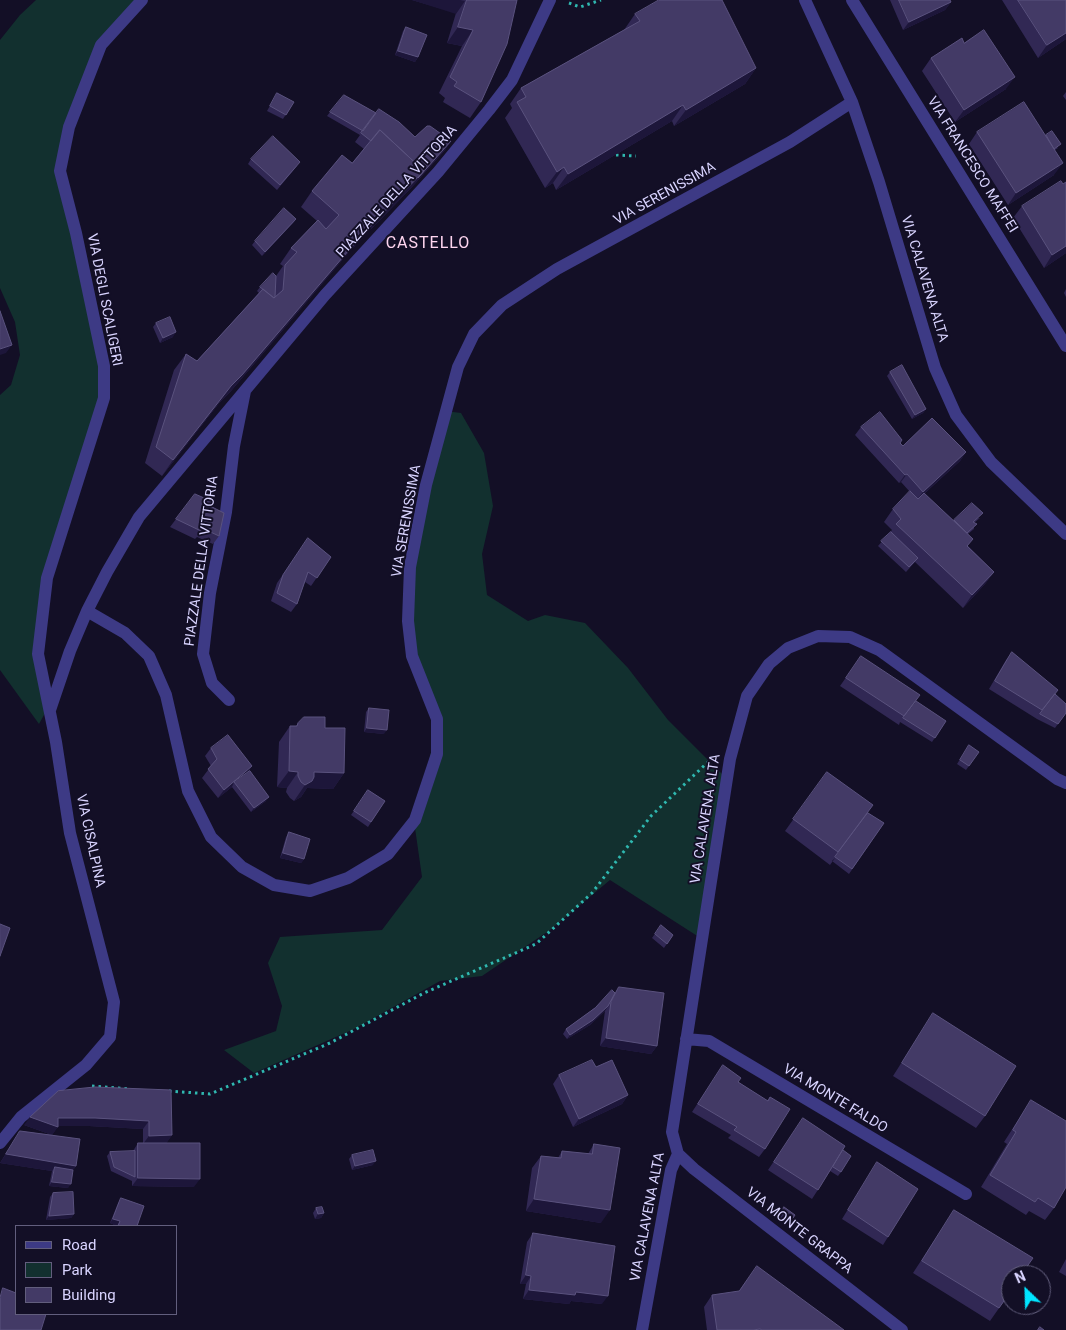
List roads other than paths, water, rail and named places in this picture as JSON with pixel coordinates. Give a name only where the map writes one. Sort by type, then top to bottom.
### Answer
[{"type":"street","name":"VIA DEGLI SCALIGERI","points":[[50,710],[38,654],[47,578],[104,398],[104,366],[76,233],[60,171],[69,127],[101,45],[142,0]]},
{"type":"street","name":"PIAZZALE DELLA VITTORIA","points":[[139,517],[325,294],[438,172],[489,110],[512,80],[550,0]]},
{"type":"street","name":"VIA FRANCESCO MAFFEI","points":[[852,0],[1066,346]]},
{"type":"street","name":"VIA CALAVENA ALTA","points":[[810,2],[852,102],[879,182],[935,368],[956,415],[992,462],[1066,534]]},
{"type":"street","name":"VIA SERENISSIMA","points":[[87,611],[125,632],[149,656],[166,695],[188,791],[211,837],[242,867],[274,885],[310,891],[348,878],[388,854],[415,820],[437,754],[437,719],[412,656],[408,621],[410,567],[426,484],[458,367],[474,334],[502,305],[556,269],[790,142],[852,102]]},
{"type":"street","name":"PIAZZALE DELLA VITTORIA","points":[[229,700],[212,683],[203,654],[210,593],[226,512],[234,446],[246,389]]},
{"type":"street","name":"VIA CISALPINA","points":[[0,1143],[21,1117],[86,1065],[110,1037],[114,1002],[70,833],[50,710],[70,651],[87,611],[139,517]]},
{"type":"street","name":"VIA CALAVENA ALTA","points":[[642,1330],[671,1170],[678,1154],[672,1132],[730,759],[747,696],[769,664],[788,648],[818,636],[850,637],[879,650],[1057,779],[1066,783]]},
{"type":"street","name":"VIA MONTE FALDO","points":[[686,1039],[709,1041],[966,1194]]},
{"type":"street","name":"VIA MONTE GRAPPA","points":[[678,1154],[694,1169],[902,1330]]},
{"type":"district","name":"CASTELLO","points":[[428,244]]}]
